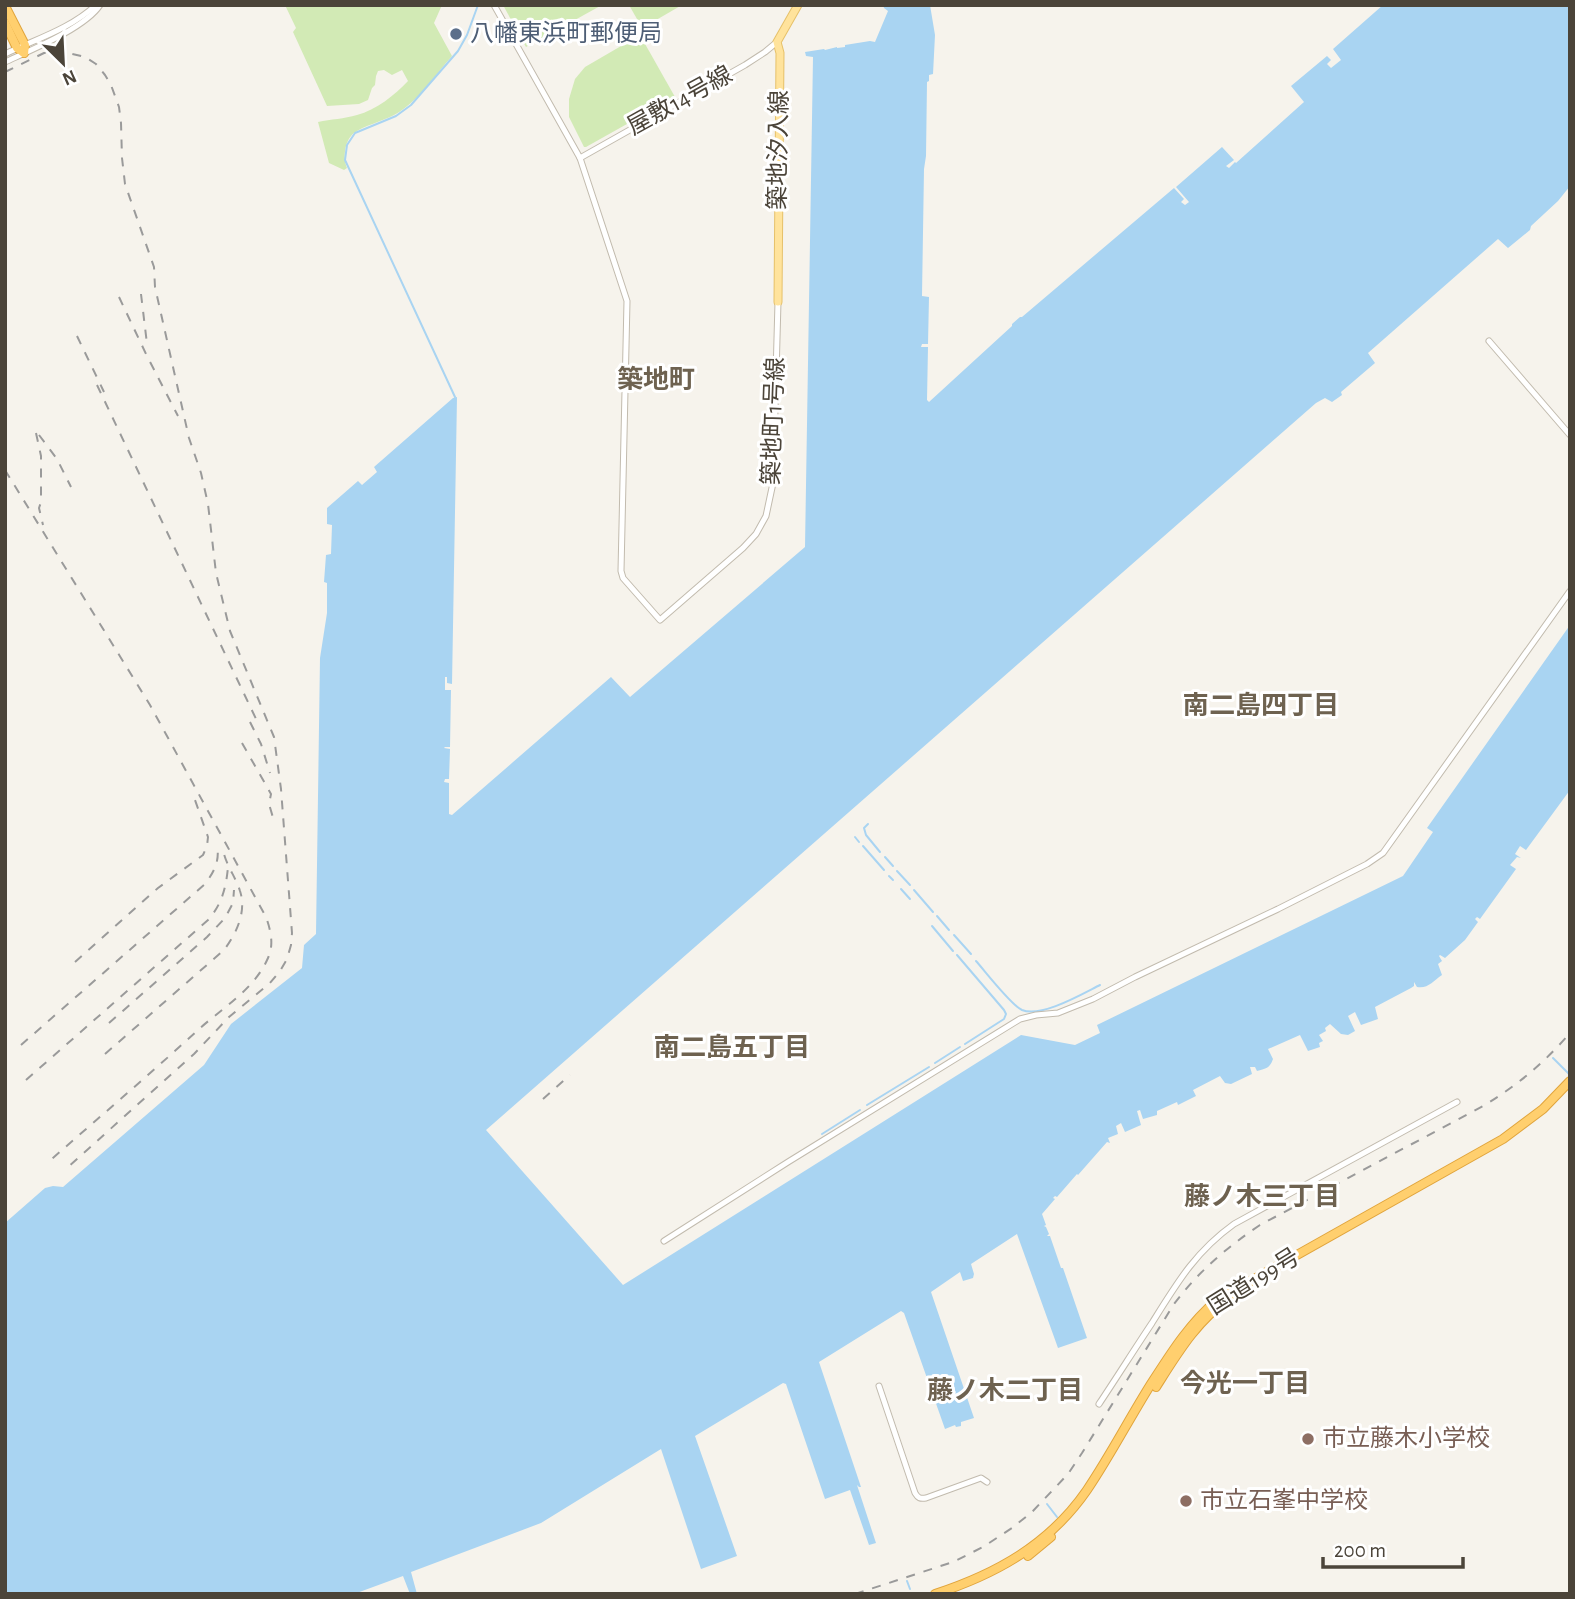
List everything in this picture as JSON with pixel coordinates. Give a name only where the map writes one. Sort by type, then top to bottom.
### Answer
[{"type":"highway","points":[[5,6],[22,49]]},
{"type":"highway","points":[[5,23],[22,49]]},
{"type":"highway","name":"国道199号","points":[[934,1594],[993,1572],[1019,1557],[1072,1509],[1087,1490],[1127,1421],[1185,1332],[1217,1300],[1503,1139],[1543,1109],[1570,1081]]},
{"type":"highway","name":"国道199号","points":[[950,1594],[995,1576],[1040,1548],[1076,1511],[1091,1492],[1189,1336],[1220,1304],[1505,1144],[1529,1126],[1570,1087]]},
{"type":"main road","points":[[777,41],[798,5]]},
{"type":"main road","name":"築地汐入線","points":[[777,41],[780,53],[778,302]]},
{"type":"street","points":[[5,54],[83,22],[98,5]]},
{"type":"street","points":[[494,5],[580,158]]},
{"type":"street","name":"屋敷14号線","points":[[580,158],[744,65],[777,41]]},
{"type":"street","points":[[5,62],[22,49]]},
{"type":"street","name":"築地町1号線","points":[[580,158],[627,301],[621,571],[623,578],[660,620],[743,548],[756,534],[766,516],[773,483],[778,302]]},
{"type":"street","points":[[1489,341],[1570,435]]},
{"type":"street","points":[[664,1241],[1020,1019],[1058,1013],[1093,999],[1288,904],[1384,853],[1570,591]]},
{"type":"street","points":[[1099,1404],[1183,1273],[1205,1247],[1234,1224],[1457,1101]]},
{"type":"street","points":[[878,1386],[915,1493],[920,1499],[981,1478],[987,1482]]},
{"type":"green space","points":[[285,5],[442,5],[434,23],[452,56],[418,97],[402,110],[362,128],[351,136],[345,150],[347,168],[344,170],[329,163],[318,122],[371,110],[391,97],[408,81],[402,70],[392,75],[384,70],[378,71],[368,100],[359,104],[327,106],[293,32],[296,28]]},
{"type":"green space","points":[[503,5],[602,5],[526,47]]},
{"type":"green space","points":[[629,5],[682,5],[644,27]]},
{"type":"green space","points":[[640,35],[675,97],[584,147],[569,117],[569,99],[575,79],[585,67]]},
{"type":"water","points":[[883,5],[930,5],[935,35],[933,74],[929,75],[927,82],[924,169],[922,296],[929,297],[928,344],[922,344],[921,347],[928,347],[929,402],[1020,317],[1174,188],[1184,199],[1181,202],[1185,205],[1189,202],[1176,187],[1222,147],[1234,160],[1226,166],[1229,168],[1236,163],[1304,102],[1291,86],[1327,56],[1331,60],[1327,64],[1331,68],[1341,60],[1333,49],[1383,5],[1570,5],[1570,186],[1530,230],[1508,248],[1498,239],[1368,353],[1375,363],[1341,392],[1342,395],[1332,402],[1325,398],[1316,403],[486,1130],[623,1285],[1021,1035],[1075,1045],[1100,1033],[1097,1025],[1403,876],[1433,832],[1427,828],[1570,625],[1570,790],[1526,850],[1520,846],[1515,854],[1521,858],[1517,857],[1510,865],[1516,869],[1480,919],[1475,919],[1478,922],[1465,940],[1445,958],[1439,956],[1442,961],[1438,964],[1442,975],[1433,982],[1417,987],[1414,982],[1411,988],[1375,1007],[1378,1019],[1361,1025],[1355,1012],[1348,1016],[1355,1031],[1348,1035],[1341,1034],[1330,1024],[1325,1028],[1326,1031],[1319,1035],[1323,1041],[1319,1043],[1320,1047],[1308,1051],[1300,1035],[1268,1049],[1273,1059],[1265,1069],[1257,1071],[1255,1067],[1250,1067],[1252,1074],[1231,1084],[1225,1083],[1220,1076],[1193,1090],[1196,1096],[1157,1111],[1157,1115],[1143,1119],[1140,1110],[1137,1111],[1141,1125],[1125,1132],[1121,1123],[1116,1126],[1118,1134],[1108,1138],[1110,1143],[1107,1142],[1057,1197],[1053,1198],[1055,1199],[1042,1214],[1049,1234],[1047,1236],[1050,1236],[1063,1268],[1087,1338],[1058,1348],[1017,1234],[971,1264],[973,1278],[963,1281],[960,1272],[931,1292],[974,1418],[961,1422],[961,1426],[945,1429],[904,1313],[901,1311],[819,1362],[861,1487],[857,1485],[876,1543],[869,1545],[850,1490],[825,1499],[786,1384],[783,1383],[695,1436],[737,1556],[701,1569],[661,1449],[541,1523],[411,1572],[417,1594],[410,1594],[403,1576],[354,1594],[5,1594],[5,1223],[45,1188],[63,1187],[204,1065],[231,1024],[302,968],[304,945],[316,934],[320,658],[327,613],[327,583],[324,582],[326,555],[331,554],[332,525],[327,524],[327,508],[358,481],[362,485],[377,472],[374,467],[457,397],[452,684],[447,683],[445,677],[445,690],[451,690],[450,747],[444,748],[450,749],[449,779],[444,782],[449,783],[449,814],[452,815],[611,677],[630,697],[805,547],[813,57],[806,56],[805,52],[875,42],[888,11]]},
{"type":"waterway","points":[[455,397],[345,160],[347,145],[355,133],[396,116],[411,105],[458,51],[478,5]]},
{"type":"waterway","points":[[868,824],[864,828],[866,835],[880,852]]},
{"type":"waterway","points":[[855,837],[859,842]]},
{"type":"waterway","points":[[863,846],[884,870]]},
{"type":"waterway","points":[[885,857],[893,866]]},
{"type":"waterway","points":[[897,871],[910,885]]},
{"type":"waterway","points":[[889,876],[893,880]]},
{"type":"waterway","points":[[901,889],[910,899]]},
{"type":"waterway","points":[[914,890],[933,912]]},
{"type":"waterway","points":[[937,916],[949,930]]},
{"type":"waterway","points":[[932,926],[953,951]]},
{"type":"waterway","points":[[954,935],[971,954]]},
{"type":"waterway","points":[[957,955],[1006,1014],[1004,1019],[965,1044]]},
{"type":"waterway","points":[[976,961],[1011,1002],[1030,1012],[1061,1004],[1100,985]]},
{"type":"waterway","points":[[935,1063],[960,1047]]},
{"type":"waterway","points":[[1553,1058],[1569,1074]]},
{"type":"waterway","points":[[867,1105],[929,1067]]},
{"type":"waterway","points":[[822,1134],[860,1110]]},
{"type":"waterway","points":[[1047,1504],[1057,1517]]},
{"type":"waterway","points":[[907,1581],[910,1589]]},
{"type":"railway","points":[[5,72],[44,53],[64,52],[85,57],[96,64],[105,75],[119,107],[125,184],[154,267],[155,287],[189,438],[208,504],[216,573],[230,631],[274,737],[281,789],[292,933],[287,959],[270,983],[229,1017],[194,1054],[68,1167]]},
{"type":"railway","points":[[141,294],[147,344]]},
{"type":"railway","points":[[119,297],[178,416]]},
{"type":"railway","points":[[77,336],[104,392]]},
{"type":"railway","points":[[97,385],[257,721]]},
{"type":"railway","points":[[36,433],[41,456],[39,508],[43,525]]},
{"type":"railway","points":[[39,435],[57,459],[71,487]]},
{"type":"railway","points":[[5,470],[150,705],[266,917],[271,938],[268,958],[255,980],[46,1164]]},
{"type":"railway","points":[[250,722],[261,744],[270,773]]},
{"type":"railway","points":[[242,743],[271,794],[269,804],[274,821]]},
{"type":"railway","points":[[75,962],[158,888],[203,855],[208,837],[195,800]]},
{"type":"railway","points":[[21,1045],[205,884],[216,866],[217,846]]},
{"type":"railway","points":[[105,1054],[224,950],[233,937],[241,915],[242,899],[224,854]]},
{"type":"railway","points":[[26,1080],[208,920],[222,895],[228,867]]},
{"type":"railway","points":[[109,1023],[225,918],[233,903],[234,890]]},
{"type":"railway","points":[[855,1594],[953,1562],[1012,1528],[1032,1512],[1068,1474],[1174,1304],[1214,1261],[1260,1225],[1485,1105],[1530,1072],[1570,1033]]},
{"type":"railway","points":[[543,1099],[570,1075]]},
{"type":"place","name":"八幡東浜町郵便局","points":[[456,34]]},
{"type":"place","name":"市立藤木小学校","points":[[1308,1439]]},
{"type":"place","name":"市立石峯中学校","points":[[1186,1501]]},
{"type":"district","name":"築地町","points":[[656,380]]},
{"type":"district","name":"南二島四丁目","points":[[1261,706]]},
{"type":"district","name":"南二島五丁目","points":[[732,1048]]},
{"type":"district","name":"藤ノ木三丁目","points":[[1262,1197]]},
{"type":"district","name":"今光一丁目","points":[[1245,1384]]},
{"type":"district","name":"藤ノ木二丁目","points":[[1005,1391]]}]
